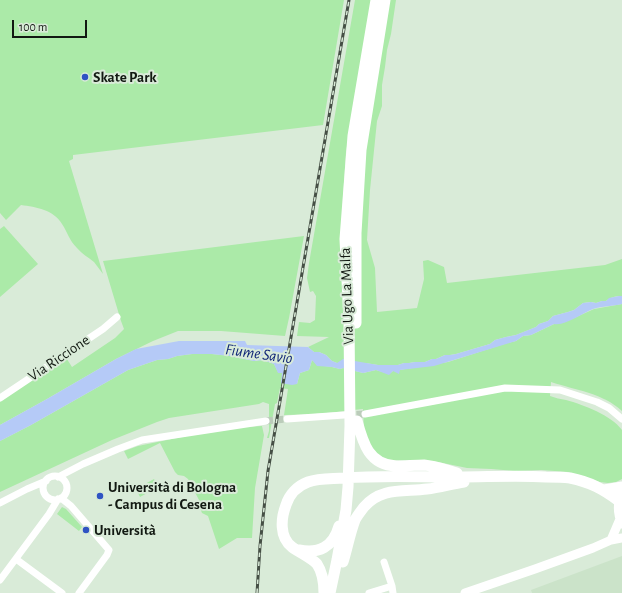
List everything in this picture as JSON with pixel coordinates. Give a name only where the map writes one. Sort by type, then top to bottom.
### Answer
[{"type":"highway","name":"Via Ugo La Malfa","points":[[336,593],[352,505],[361,418],[345,239],[353,136],[376,0]]},
{"type":"highway","name":"Via Ugo La Malfa","points":[[330,593],[346,510],[348,487],[352,319],[361,150],[385,0]]},
{"type":"highway","points":[[361,418],[361,436],[369,453],[378,461],[395,466],[434,466],[448,471],[479,477]]},
{"type":"highway","points":[[340,573],[355,520],[369,501],[375,497],[393,491],[426,489],[462,482],[528,476]]},
{"type":"highway","points":[[324,593],[324,580],[320,570],[316,564],[291,546],[284,536],[282,527],[282,516],[290,495],[306,482],[355,477],[528,476],[569,478],[587,482],[620,497]]},
{"type":"highway","points":[[298,550],[318,550],[324,548],[330,543],[336,535],[348,487]]},
{"type":"highway","points":[[604,490],[622,487]]},
{"type":"main road","points":[[611,540],[621,521],[618,511],[620,497]]},
{"type":"main road","points":[[464,593],[535,569],[611,540],[622,538]]},
{"type":"street","name":"Via Riccione","points":[[0,398],[117,317]]},
{"type":"street","points":[[361,418],[505,388],[560,390],[597,402],[609,408],[622,419]]},
{"type":"street","points":[[287,419],[344,415]]},
{"type":"street","points":[[0,503],[46,481],[51,477],[58,477],[118,449],[142,440],[266,421]]},
{"type":"street","points":[[70,506],[66,492],[66,484],[75,468]]},
{"type":"street","points":[[58,477],[66,484]]},
{"type":"street","points":[[43,490],[46,481]]},
{"type":"street","points":[[27,489],[36,488],[43,490],[49,498],[51,504],[49,514]]},
{"type":"street","points":[[0,580],[59,499],[66,492]]},
{"type":"street","points":[[49,498],[53,500],[59,499],[70,506],[109,550],[108,555],[79,593]]},
{"type":"street","points":[[16,559],[62,593]]},
{"type":"street","points":[[369,593],[393,589],[384,562]]},
{"type":"shaded area","points":[[622,556],[622,593],[532,593],[531,590]]},
{"type":"green space","points":[[0,0],[344,0],[323,125],[73,155],[73,159],[69,161],[103,274],[94,262],[74,245],[59,219],[49,212],[38,208],[21,205],[6,220],[0,213]]},
{"type":"green space","points":[[355,0],[372,0],[346,152],[341,256],[359,239],[363,152],[388,0],[396,0],[382,85],[382,106],[377,121],[370,190],[367,240],[375,268],[377,312],[417,308],[424,279],[423,261],[428,260],[444,267],[447,283],[605,265],[622,259],[622,296],[596,303],[583,303],[574,310],[553,316],[548,321],[516,335],[495,340],[490,344],[456,354],[445,355],[425,362],[404,363],[398,365],[337,363],[332,361],[326,355],[319,352],[314,352],[308,347],[329,337],[297,336],[299,322],[310,323],[315,320],[316,296],[313,291],[310,292],[307,278]]},
{"type":"green space","points":[[4,226],[38,264],[0,297],[0,229]]},
{"type":"green space","points":[[304,236],[285,336],[221,331],[178,331],[116,359],[0,425],[0,401],[65,356],[72,367],[115,338],[124,329],[103,261]]},
{"type":"green space","points":[[622,304],[622,411],[598,396],[551,382],[550,396],[573,402],[597,411],[611,420],[622,430],[622,479],[616,482],[600,482],[568,472],[467,468],[438,462],[388,460],[373,453],[364,432],[363,409],[314,414],[284,415],[288,389],[280,388],[277,403],[275,404],[269,438],[267,438],[269,431],[269,404],[263,402],[259,404],[169,418],[112,440],[0,492],[0,441],[128,370],[157,360],[192,354],[212,354],[254,361],[263,360],[274,364],[278,372],[283,373],[281,383],[297,384],[300,373],[309,370],[312,360],[318,365],[340,369],[343,368],[363,373],[376,370],[389,374],[393,371],[448,362],[516,341],[523,336],[531,335],[554,324],[565,322],[594,309]]},
{"type":"green space","points":[[262,426],[264,435],[255,488],[252,538],[237,538],[219,549],[208,516],[202,513],[199,500],[188,479],[184,476],[178,475],[175,472],[160,443],[128,459],[124,451],[138,446],[201,433]]},
{"type":"green space","points":[[154,479],[158,487],[140,497],[136,489]]},
{"type":"green space","points":[[62,507],[66,509],[82,527],[79,531],[57,514]]},
{"type":"water","name":"Fiume Savio","points":[[622,296],[622,304],[593,309],[564,323],[554,324],[531,335],[523,336],[516,341],[434,366],[400,370],[399,374],[393,371],[389,375],[376,370],[363,373],[343,368],[340,369],[317,366],[312,360],[309,370],[300,373],[297,384],[292,385],[281,383],[282,373],[278,373],[274,364],[263,360],[254,361],[230,356],[192,354],[157,360],[128,370],[0,441],[0,425],[136,349],[179,341],[245,341],[247,345],[308,347],[314,352],[319,352],[326,355],[332,361],[337,363],[343,359],[378,365],[398,365],[404,363],[425,362],[445,355],[456,354],[490,344],[495,340],[516,335],[536,327],[539,324],[548,321],[553,316],[574,310],[583,303],[596,303]]},
{"type":"tunnel","points":[[346,415],[365,414]]},
{"type":"tunnel","points":[[266,421],[287,419]]},
{"type":"railway","points":[[257,593],[260,546],[268,471],[349,0]]},
{"type":"place","name":"Skate Park","points":[[85,77]]},
{"type":"place","name":"Università di Bologna - Campus di Cesena","points":[[100,496]]},
{"type":"place","name":"Università","points":[[86,530]]}]
